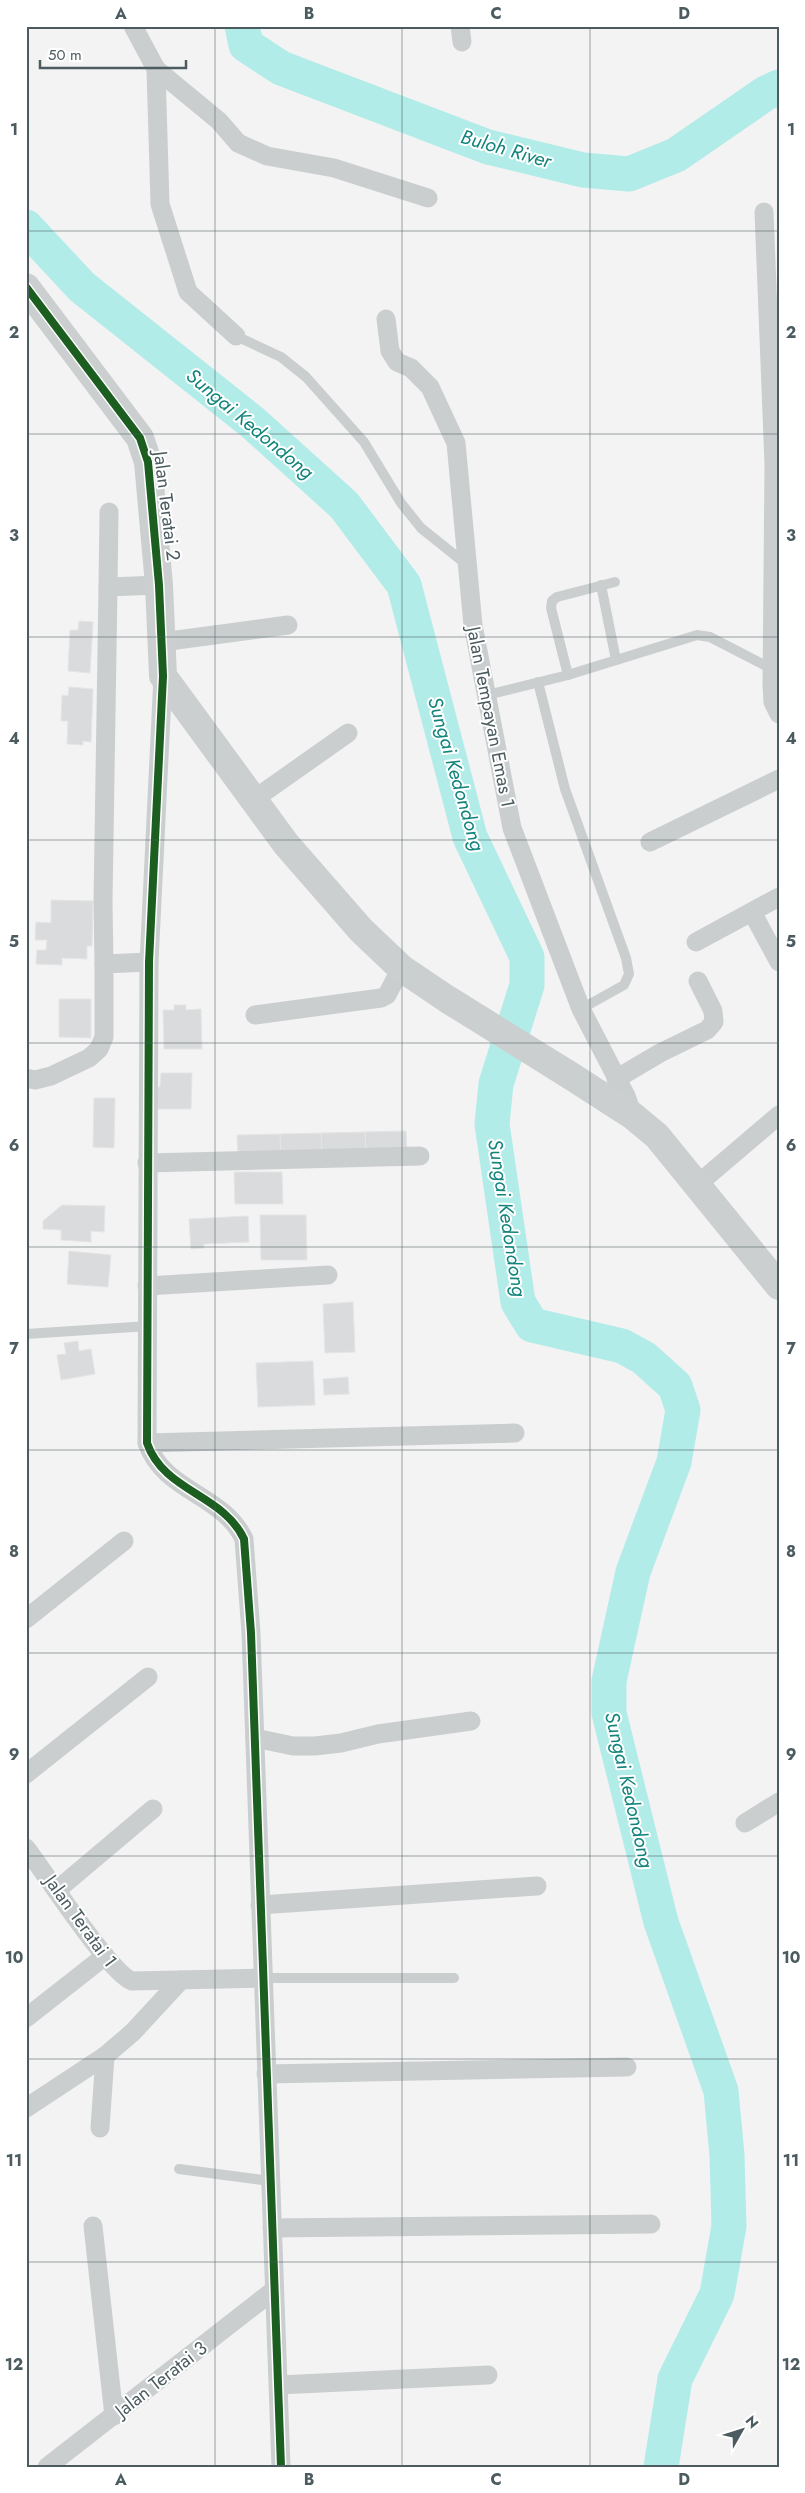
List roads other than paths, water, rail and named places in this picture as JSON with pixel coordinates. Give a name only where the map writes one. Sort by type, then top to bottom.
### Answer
[{"type":"street","points":[[133,26],[156,69],[219,121],[238,143],[267,156],[334,168],[428,198]]},
{"type":"street","points":[[156,69],[160,204],[188,292],[236,336]]},
{"type":"street","points":[[764,212],[777,464],[773,702],[779,714]]},
{"type":"street","name":"Jalan Teratai 2","points":[[26,288],[128,422],[145,449],[148,462],[160,585],[163,676]]},
{"type":"street","name":"Jalan Tempayan Emas 1","points":[[386,318],[390,351],[397,362],[411,368],[430,387],[456,442],[466,564],[474,626],[512,828],[581,1009],[633,1116]]},
{"type":"street","points":[[26,1078],[35,1080],[51,1076],[89,1058],[99,1049],[104,1037],[103,902],[109,512]]},
{"type":"street","points":[[108,587],[160,585]]},
{"type":"street","points":[[162,642],[288,625]]},
{"type":"street","points":[[163,676],[286,844],[361,930],[401,968],[447,1000],[633,1116],[657,1136],[698,1184],[779,1286]]},
{"type":"street","points":[[163,676],[149,962],[147,1163],[147,1286],[149,1326],[147,1443],[151,1455],[166,1474],[229,1516],[238,1526],[244,1539],[251,1633],[281,2467]]},
{"type":"street","points":[[253,800],[348,733]]},
{"type":"street","points":[[650,842],[779,779]]},
{"type":"street","points":[[696,942],[779,897]]},
{"type":"street","points":[[752,912],[779,962]]},
{"type":"street","points":[[104,964],[149,962]]},
{"type":"street","points":[[255,1015],[381,998],[388,994],[401,968]]},
{"type":"street","points":[[616,1079],[660,1053],[707,1030],[714,1022],[713,1011],[698,981]]},
{"type":"street","points":[[698,1184],[779,1115]]},
{"type":"street","points":[[147,1163],[420,1156]]},
{"type":"street","points":[[147,1286],[328,1275]]},
{"type":"street","points":[[147,1443],[515,1433]]},
{"type":"street","points":[[26,1619],[124,1541]]},
{"type":"street","points":[[26,1774],[148,1677]]},
{"type":"street","points":[[254,1738],[293,1746],[341,1744],[378,1734],[471,1721]]},
{"type":"street","points":[[745,1824],[779,1802]]},
{"type":"street","points":[[57,1890],[153,1809]]},
{"type":"street","name":"Jalan Teratai 1","points":[[29,1857],[57,1890],[105,1956],[125,1978],[132,1981],[263,1978]]},
{"type":"street","points":[[260,1905],[538,1886]]},
{"type":"street","points":[[26,2018],[105,1956]]},
{"type":"street","points":[[26,2108],[105,2056],[132,2032],[181,1980]]},
{"type":"street","points":[[100,2128],[105,2056]]},
{"type":"street","points":[[266,2074],[627,2067]]},
{"type":"street","points":[[272,2228],[651,2224]]},
{"type":"street","points":[[93,2226],[114,2416]]},
{"type":"street","name":"Jalan Teratai 3","points":[[48,2467],[274,2290]]},
{"type":"street","points":[[279,2385],[488,2375]]},
{"type":"lane","points":[[236,336],[281,357],[306,377],[364,442],[401,503],[420,528],[466,564]]},
{"type":"lane","points":[[568,675],[551,608],[552,601],[557,597],[615,582]]},
{"type":"lane","points":[[601,585],[616,660]]},
{"type":"lane","points":[[487,695],[568,675],[697,635],[710,637],[774,658]]},
{"type":"lane","points":[[538,682],[566,789],[626,958],[629,974],[624,985],[581,1009]]},
{"type":"lane","points":[[26,1334],[149,1326]]},
{"type":"lane","points":[[263,1978],[454,1978]]},
{"type":"lane","points":[[179,2169],[270,2181]]},
{"type":"waterway","name":"Buloh River","points":[[242,26],[246,45],[281,68],[488,147],[583,170],[629,174],[676,155],[766,93],[779,87]]},
{"type":"waterway","name":"Sungai Kedondong","points":[[26,227],[82,287],[252,422],[344,505],[404,585],[470,837],[527,957],[527,985],[496,1084],[492,1124],[518,1302],[532,1325],[622,1346],[644,1358],[675,1386],[683,1410],[674,1462],[633,1572],[609,1681],[609,1713],[661,1922],[721,2091],[727,2155],[729,2226],[717,2294],[675,2379],[661,2467]]}]
